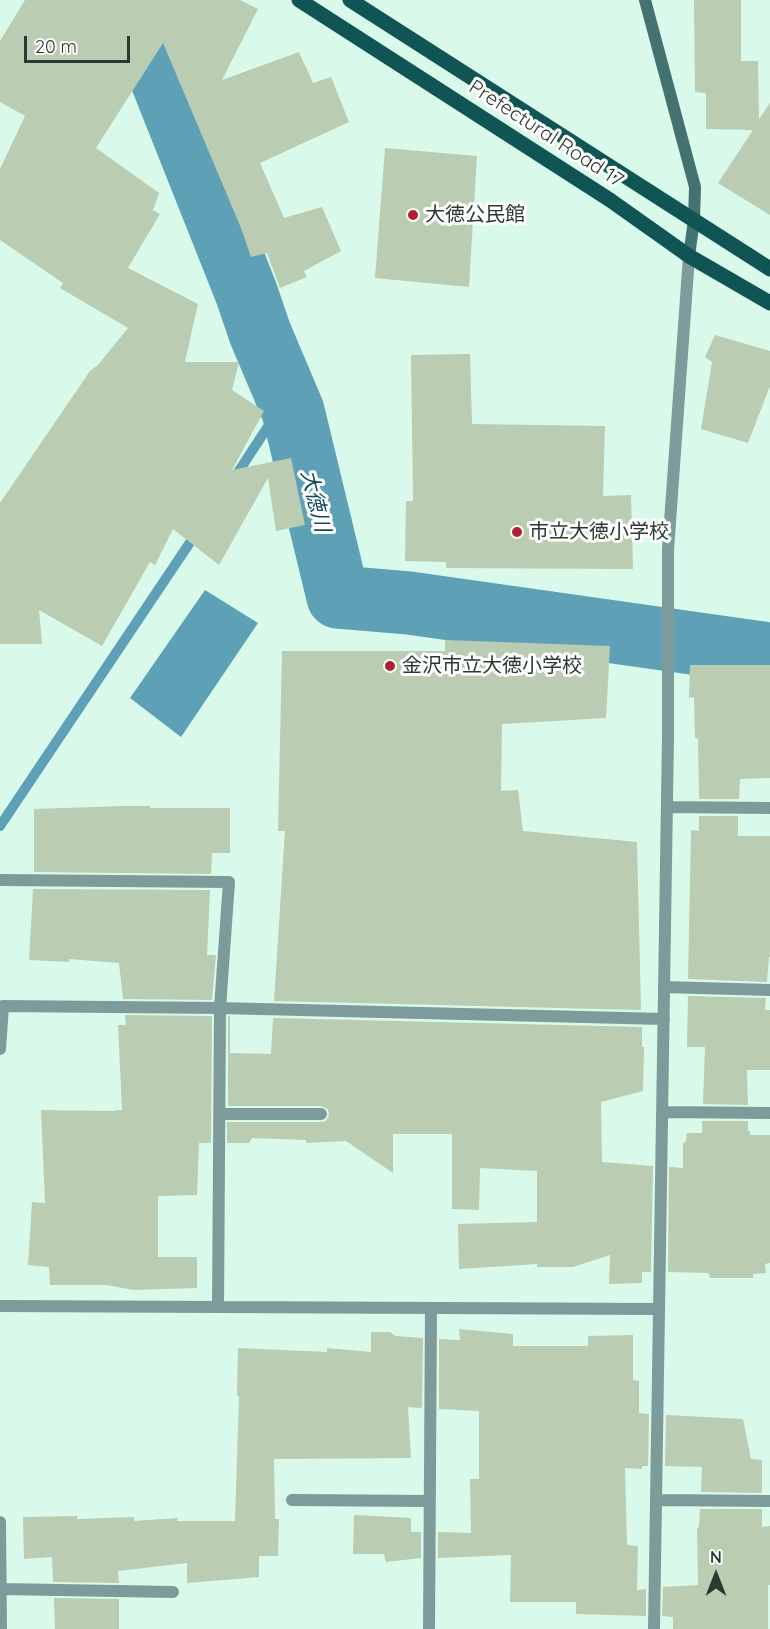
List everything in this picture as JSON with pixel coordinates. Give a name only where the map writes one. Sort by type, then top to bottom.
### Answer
[{"type":"main road","name":"Prefectural Road 17","points":[[299,0],[610,200],[689,255],[770,303]]},
{"type":"main road","name":"Prefectural Road 17","points":[[350,0],[770,269]]},
{"type":"main road","points":[[645,0],[695,187],[694,220],[689,255]]},
{"type":"street","points":[[654,1629],[667,807],[668,550],[689,255]]},
{"type":"street","points":[[667,807],[770,808]]},
{"type":"street","points":[[0,880],[229,882],[220,1008],[218,1307]]},
{"type":"street","points":[[664,987],[770,990]]},
{"type":"street","points":[[0,1049],[2,1006],[220,1008],[664,1019]]},
{"type":"street","points":[[662,1112],[770,1113]]},
{"type":"street","points":[[219,1114],[321,1114]]},
{"type":"street","points":[[0,1306],[659,1310]]},
{"type":"street","points":[[429,1629],[431,1308]]},
{"type":"street","points":[[292,1500],[429,1501]]},
{"type":"street","points":[[656,1500],[770,1501]]},
{"type":"street","points":[[0,1522],[1,1629]]},
{"type":"street","points":[[1,1589],[173,1592]]},
{"type":"water","points":[[205,590],[258,623],[181,737],[130,698]]},
{"type":"building","points":[[25,0],[240,0],[258,9],[222,80],[299,52],[313,83],[331,77],[349,122],[260,163],[284,218],[322,207],[341,251],[304,271],[307,277],[280,288],[267,253],[251,257],[163,43],[96,148],[159,193],[153,210],[160,214],[128,268],[198,304],[185,362],[239,362],[232,390],[264,411],[232,470],[291,458],[305,525],[276,531],[268,478],[219,565],[173,529],[155,565],[150,562],[102,646],[39,610],[42,644],[0,644],[0,503],[90,371],[98,365],[128,328],[60,288],[63,283],[0,240],[0,169],[25,116],[0,102],[0,41]]},
{"type":"building","points":[[694,0],[741,0],[741,61],[758,61],[759,119],[770,103],[770,215],[718,183],[753,130],[706,129],[706,93],[695,92]]},
{"type":"building","points":[[385,148],[477,156],[469,287],[375,278]]},
{"type":"building","points":[[715,335],[770,351],[770,386],[748,443],[701,429],[712,362],[705,357]]},
{"type":"building","points":[[470,354],[472,424],[605,426],[603,496],[631,495],[633,569],[446,568],[446,562],[405,561],[406,501],[413,501],[411,355]]},
{"type":"building","points":[[445,640],[610,646],[606,718],[502,724],[501,791],[518,790],[523,831],[637,842],[641,1010],[274,1001],[285,831],[278,831],[282,651],[445,651]]},
{"type":"building","points":[[690,665],[770,665],[770,778],[740,779],[739,799],[699,799],[698,739],[695,738],[694,697],[689,698]]},
{"type":"building","points":[[123,806],[230,808],[230,853],[212,853],[211,874],[34,872],[34,809]]},
{"type":"building","points":[[699,816],[738,816],[738,836],[770,836],[770,957],[767,982],[688,979],[691,830],[699,831]]},
{"type":"building","points":[[33,889],[210,890],[207,955],[216,955],[212,1000],[123,999],[119,963],[69,959],[69,962],[29,960]]},
{"type":"building","points":[[688,996],[766,998],[765,1010],[770,1010],[770,1070],[747,1070],[748,1105],[703,1104],[705,1047],[687,1047]]},
{"type":"building","points":[[125,1015],[212,1016],[211,1143],[199,1143],[197,1195],[158,1196],[158,1257],[197,1257],[197,1288],[133,1290],[107,1285],[50,1285],[49,1267],[28,1265],[32,1202],[45,1203],[41,1110],[122,1110],[118,1025],[126,1025]]},
{"type":"building","points":[[228,1016],[230,1016],[230,1053],[271,1054],[273,1018],[642,1027],[643,1091],[601,1102],[602,1162],[653,1166],[651,1272],[642,1272],[642,1283],[609,1284],[610,1255],[573,1267],[537,1267],[537,1264],[459,1269],[458,1224],[537,1222],[537,1171],[480,1168],[479,1210],[452,1209],[452,1134],[393,1134],[393,1173],[346,1141],[306,1143],[306,1140],[252,1138],[249,1143],[227,1143],[227,1122],[321,1122],[326,1121],[329,1115],[328,1109],[321,1106],[228,1106]]},
{"type":"building","points":[[702,1121],[748,1121],[750,1135],[770,1135],[770,1263],[765,1264],[766,1273],[753,1274],[753,1278],[710,1278],[709,1273],[668,1272],[669,1167],[683,1168],[683,1143],[686,1141],[687,1133],[702,1133]]},
{"type":"building","points":[[459,1329],[513,1334],[513,1346],[588,1346],[588,1336],[633,1335],[633,1380],[639,1381],[639,1413],[649,1414],[648,1466],[642,1466],[642,1469],[625,1468],[627,1545],[638,1546],[637,1590],[646,1589],[646,1616],[576,1614],[576,1602],[510,1602],[511,1555],[438,1558],[438,1532],[471,1533],[470,1479],[479,1479],[479,1411],[439,1409],[439,1339],[460,1340]]},
{"type":"building","points":[[371,1332],[390,1332],[395,1336],[423,1338],[422,1408],[408,1407],[411,1458],[274,1459],[275,1519],[279,1519],[278,1556],[259,1556],[259,1577],[187,1583],[187,1563],[118,1571],[119,1583],[53,1582],[52,1557],[24,1559],[23,1517],[77,1516],[77,1519],[134,1517],[134,1521],[178,1518],[177,1521],[235,1521],[239,1396],[237,1396],[238,1348],[327,1352],[327,1348],[371,1352]]},
{"type":"building","points":[[666,1415],[743,1419],[751,1459],[762,1460],[762,1493],[701,1492],[702,1467],[665,1466]]},
{"type":"building","points":[[700,1509],[762,1509],[762,1527],[770,1526],[768,1629],[673,1629],[673,1617],[662,1616],[663,1587],[698,1585],[697,1528],[699,1527]]},
{"type":"building","points":[[354,1515],[411,1518],[411,1532],[421,1532],[421,1558],[386,1562],[384,1554],[353,1554]]},
{"type":"building","points":[[54,1598],[119,1599],[119,1629],[55,1629]]},
{"type":"waterway","name":"大徳川","points":[[130,0],[246,292],[260,333],[293,411],[338,597],[409,603],[770,654]]},
{"type":"waterway","points":[[233,480],[267,428],[293,411]]},
{"type":"waterway","points":[[0,826],[197,532]]},
{"type":"place","name":"大徳公民館","points":[[413,215]]},
{"type":"place","name":"市立大徳小学校","points":[[517,532]]},
{"type":"place","name":"金沢市立大徳小学校","points":[[390,666]]}]
